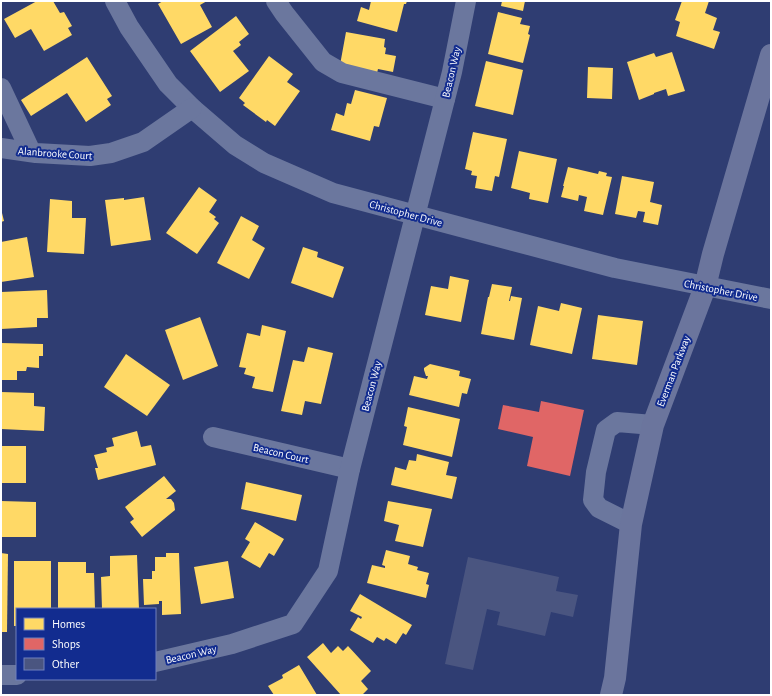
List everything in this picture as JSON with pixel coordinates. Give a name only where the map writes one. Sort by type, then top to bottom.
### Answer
[{"type":"main road","name":"Everman Parkway","points":[[611,695],[615,678],[631,524],[653,425],[706,287],[713,254],[771,55]]},
{"type":"street","name":"Christopher Drive","points":[[115,1],[129,27],[168,84],[192,108],[235,145],[264,163],[333,193],[615,268],[771,299]]},
{"type":"street","points":[[276,1],[323,62],[342,73],[445,99]]},
{"type":"street","name":"Beacon Way","points":[[156,662],[232,644],[293,624],[328,571],[350,469],[452,72],[466,1]]},
{"type":"street","points":[[1,88],[31,152]]},
{"type":"street","name":"Alanbrooke Court","points":[[1,148],[31,152],[90,156],[111,153],[143,142],[192,108]]},
{"type":"street","points":[[631,524],[599,508],[593,500],[596,472],[606,430],[617,422],[653,425]]},
{"type":"street","name":"Beacon Court","points":[[213,437],[350,469]]},
{"type":"street","points":[[1,675],[16,675]]},
{"type":"building: Homes","points":[[37,1],[53,1],[60,13],[64,12],[72,26],[68,28],[72,35],[44,51],[31,29],[15,38],[4,19]]},
{"type":"building: Homes","points":[[163,1],[207,1],[200,5],[212,27],[181,44],[158,4]]},
{"type":"building: Homes","points":[[371,1],[407,1],[406,4],[404,4],[397,32],[357,21],[361,7],[369,10]]},
{"type":"building: Homes","points":[[502,1],[525,1],[523,11],[501,6]]},
{"type":"building: Homes","points":[[682,1],[709,1],[705,13],[717,18],[713,30],[720,32],[714,49],[676,36],[680,22],[675,20]]},
{"type":"building: Homes","points":[[498,12],[522,18],[520,24],[530,26],[528,34],[530,35],[523,63],[488,54]]},
{"type":"building: Homes","points":[[236,16],[249,34],[239,42],[241,45],[233,51],[249,71],[220,92],[190,51]]},
{"type":"building: Homes","points":[[346,32],[385,39],[385,54],[396,56],[393,72],[378,69],[377,73],[340,65]]},
{"type":"building: Homes","points":[[672,52],[685,91],[668,96],[666,89],[639,100],[627,62],[654,53],[656,57]]},
{"type":"building: Homes","points":[[269,56],[293,74],[287,82],[300,91],[275,126],[267,120],[266,122],[243,105],[245,103],[239,98]]},
{"type":"building: Homes","points":[[87,57],[112,96],[107,99],[111,105],[86,122],[67,93],[31,116],[21,100]]},
{"type":"building: Homes","points":[[486,61],[523,70],[513,115],[475,106]]},
{"type":"building: Homes","points":[[588,67],[613,68],[612,99],[587,98]]},
{"type":"building: Homes","points":[[355,90],[387,98],[379,127],[374,126],[370,141],[331,130],[336,113],[344,116],[347,103],[351,104]]},
{"type":"building: Homes","points":[[473,132],[507,139],[499,177],[495,176],[492,191],[475,188],[477,176],[471,175],[472,171],[465,169]]},
{"type":"building: Homes","points":[[519,151],[557,159],[548,203],[529,199],[530,193],[511,188]]},
{"type":"building: Homes","points":[[568,167],[598,174],[599,171],[607,173],[606,176],[612,177],[603,215],[584,211],[587,197],[579,195],[578,201],[561,197]]},
{"type":"building: Homes","points":[[622,176],[654,182],[650,202],[662,205],[658,225],[643,222],[645,212],[638,211],[636,218],[615,214]]},
{"type":"building: Homes","points":[[199,187],[217,200],[209,212],[216,217],[214,219],[219,223],[197,254],[166,233]]},
{"type":"building: Homes","points":[[144,197],[151,240],[111,246],[105,200],[124,198],[124,200]]},
{"type":"building: Homes","points":[[50,199],[72,201],[72,218],[86,218],[84,254],[47,252]]},
{"type":"building: Homes","points":[[1,209],[4,221],[1,222]]},
{"type":"building: Homes","points":[[241,216],[259,226],[252,240],[265,248],[249,279],[217,263]]},
{"type":"building: Homes","points":[[27,237],[34,277],[1,282],[1,242]]},
{"type":"building: Homes","points":[[303,247],[318,252],[317,257],[344,267],[333,298],[291,283]]},
{"type":"building: Homes","points":[[450,276],[469,280],[461,322],[425,315],[431,286],[448,289]]},
{"type":"building: Homes","points":[[492,284],[512,287],[509,301],[511,296],[522,298],[514,340],[481,334]]},
{"type":"building: Homes","points":[[47,290],[48,318],[37,318],[37,327],[1,329],[1,292]]},
{"type":"building: Homes","points":[[561,303],[582,308],[572,354],[530,345],[538,306],[559,311]]},
{"type":"building: Homes","points":[[598,315],[643,321],[637,365],[592,359]]},
{"type":"building: Homes","points":[[200,317],[218,366],[183,380],[165,330]]},
{"type":"building: Homes","points":[[262,325],[286,331],[273,392],[252,388],[255,377],[244,374],[246,368],[239,367],[247,333],[260,336]]},
{"type":"building: Homes","points":[[1,343],[43,344],[43,356],[39,356],[39,368],[27,367],[26,371],[17,371],[17,380],[1,380]]},
{"type":"building: Homes","points":[[308,347],[333,353],[321,404],[305,401],[302,415],[281,411],[293,360],[304,362]]},
{"type":"building: Homes","points":[[126,354],[170,385],[147,416],[104,387]]},
{"type":"building: Homes","points":[[430,364],[460,371],[459,376],[471,379],[467,394],[462,393],[459,407],[409,395],[414,376],[427,379],[428,376],[426,376],[424,368]]},
{"type":"building: Homes","points":[[1,392],[34,393],[34,406],[45,407],[44,431],[1,429]]},
{"type":"building: Homes","points":[[408,407],[460,419],[452,457],[403,445],[407,427],[404,426]]},
{"type":"building: Homes","points":[[137,431],[141,447],[151,445],[156,465],[98,480],[95,468],[98,468],[94,455],[107,452],[106,448],[114,446],[112,438]]},
{"type":"building: Homes","points":[[1,446],[26,446],[26,483],[1,483]]},
{"type":"building: Homes","points":[[417,454],[449,462],[446,475],[457,477],[452,499],[391,485],[395,467],[406,470],[409,460],[416,461]]},
{"type":"building: Homes","points":[[164,476],[176,491],[166,499],[171,499],[174,503],[175,510],[142,537],[130,522],[134,519],[125,507]]},
{"type":"building: Homes","points":[[246,482],[302,495],[296,521],[241,509]]},
{"type":"building: Homes","points":[[1,501],[36,502],[36,537],[1,537]]},
{"type":"building: Homes","points":[[388,501],[432,509],[423,547],[395,541],[399,525],[384,521]]},
{"type":"building: Homes","points":[[255,522],[284,539],[274,556],[269,553],[260,568],[241,557],[250,542],[245,539]]},
{"type":"building: Homes","points":[[386,550],[410,556],[408,564],[418,567],[417,570],[429,573],[426,584],[429,585],[426,598],[367,583],[372,565],[385,568],[385,566],[382,565]]},
{"type":"building: Homes","points":[[1,553],[8,554],[7,632],[1,632]]},
{"type":"building: Homes","points":[[166,553],[179,553],[181,614],[162,615],[162,601],[159,601],[159,604],[144,605],[143,579],[152,579],[152,571],[155,571],[155,557],[166,557]]},
{"type":"building: Homes","points":[[137,555],[139,608],[102,608],[101,577],[110,576],[110,556]]},
{"type":"building: Homes","points":[[14,561],[51,561],[51,608],[16,608],[16,626],[14,626]]},
{"type":"building: Homes","points":[[228,561],[234,598],[201,604],[194,567]]},
{"type":"building: Homes","points":[[58,562],[86,562],[86,573],[94,573],[95,608],[58,608]]},
{"type":"building: Homes","points":[[360,594],[412,625],[406,635],[403,633],[396,644],[386,638],[384,641],[377,637],[373,643],[350,630],[358,617],[361,619],[362,617],[350,611]]},
{"type":"building: Homes","points":[[323,643],[331,653],[338,646],[343,651],[348,646],[371,671],[361,681],[368,689],[362,695],[341,695],[307,657]]},
{"type":"building: Homes","points":[[299,665],[317,695],[274,695],[268,686],[283,678],[282,675]]},
{"type":"building: Shops","points":[[541,401],[584,410],[570,476],[527,466],[533,437],[498,429],[503,405],[539,412]]},
{"type":"building: Other","points":[[468,557],[559,577],[556,591],[578,595],[573,617],[551,612],[545,636],[497,625],[500,612],[487,609],[473,670],[445,664]]}]
